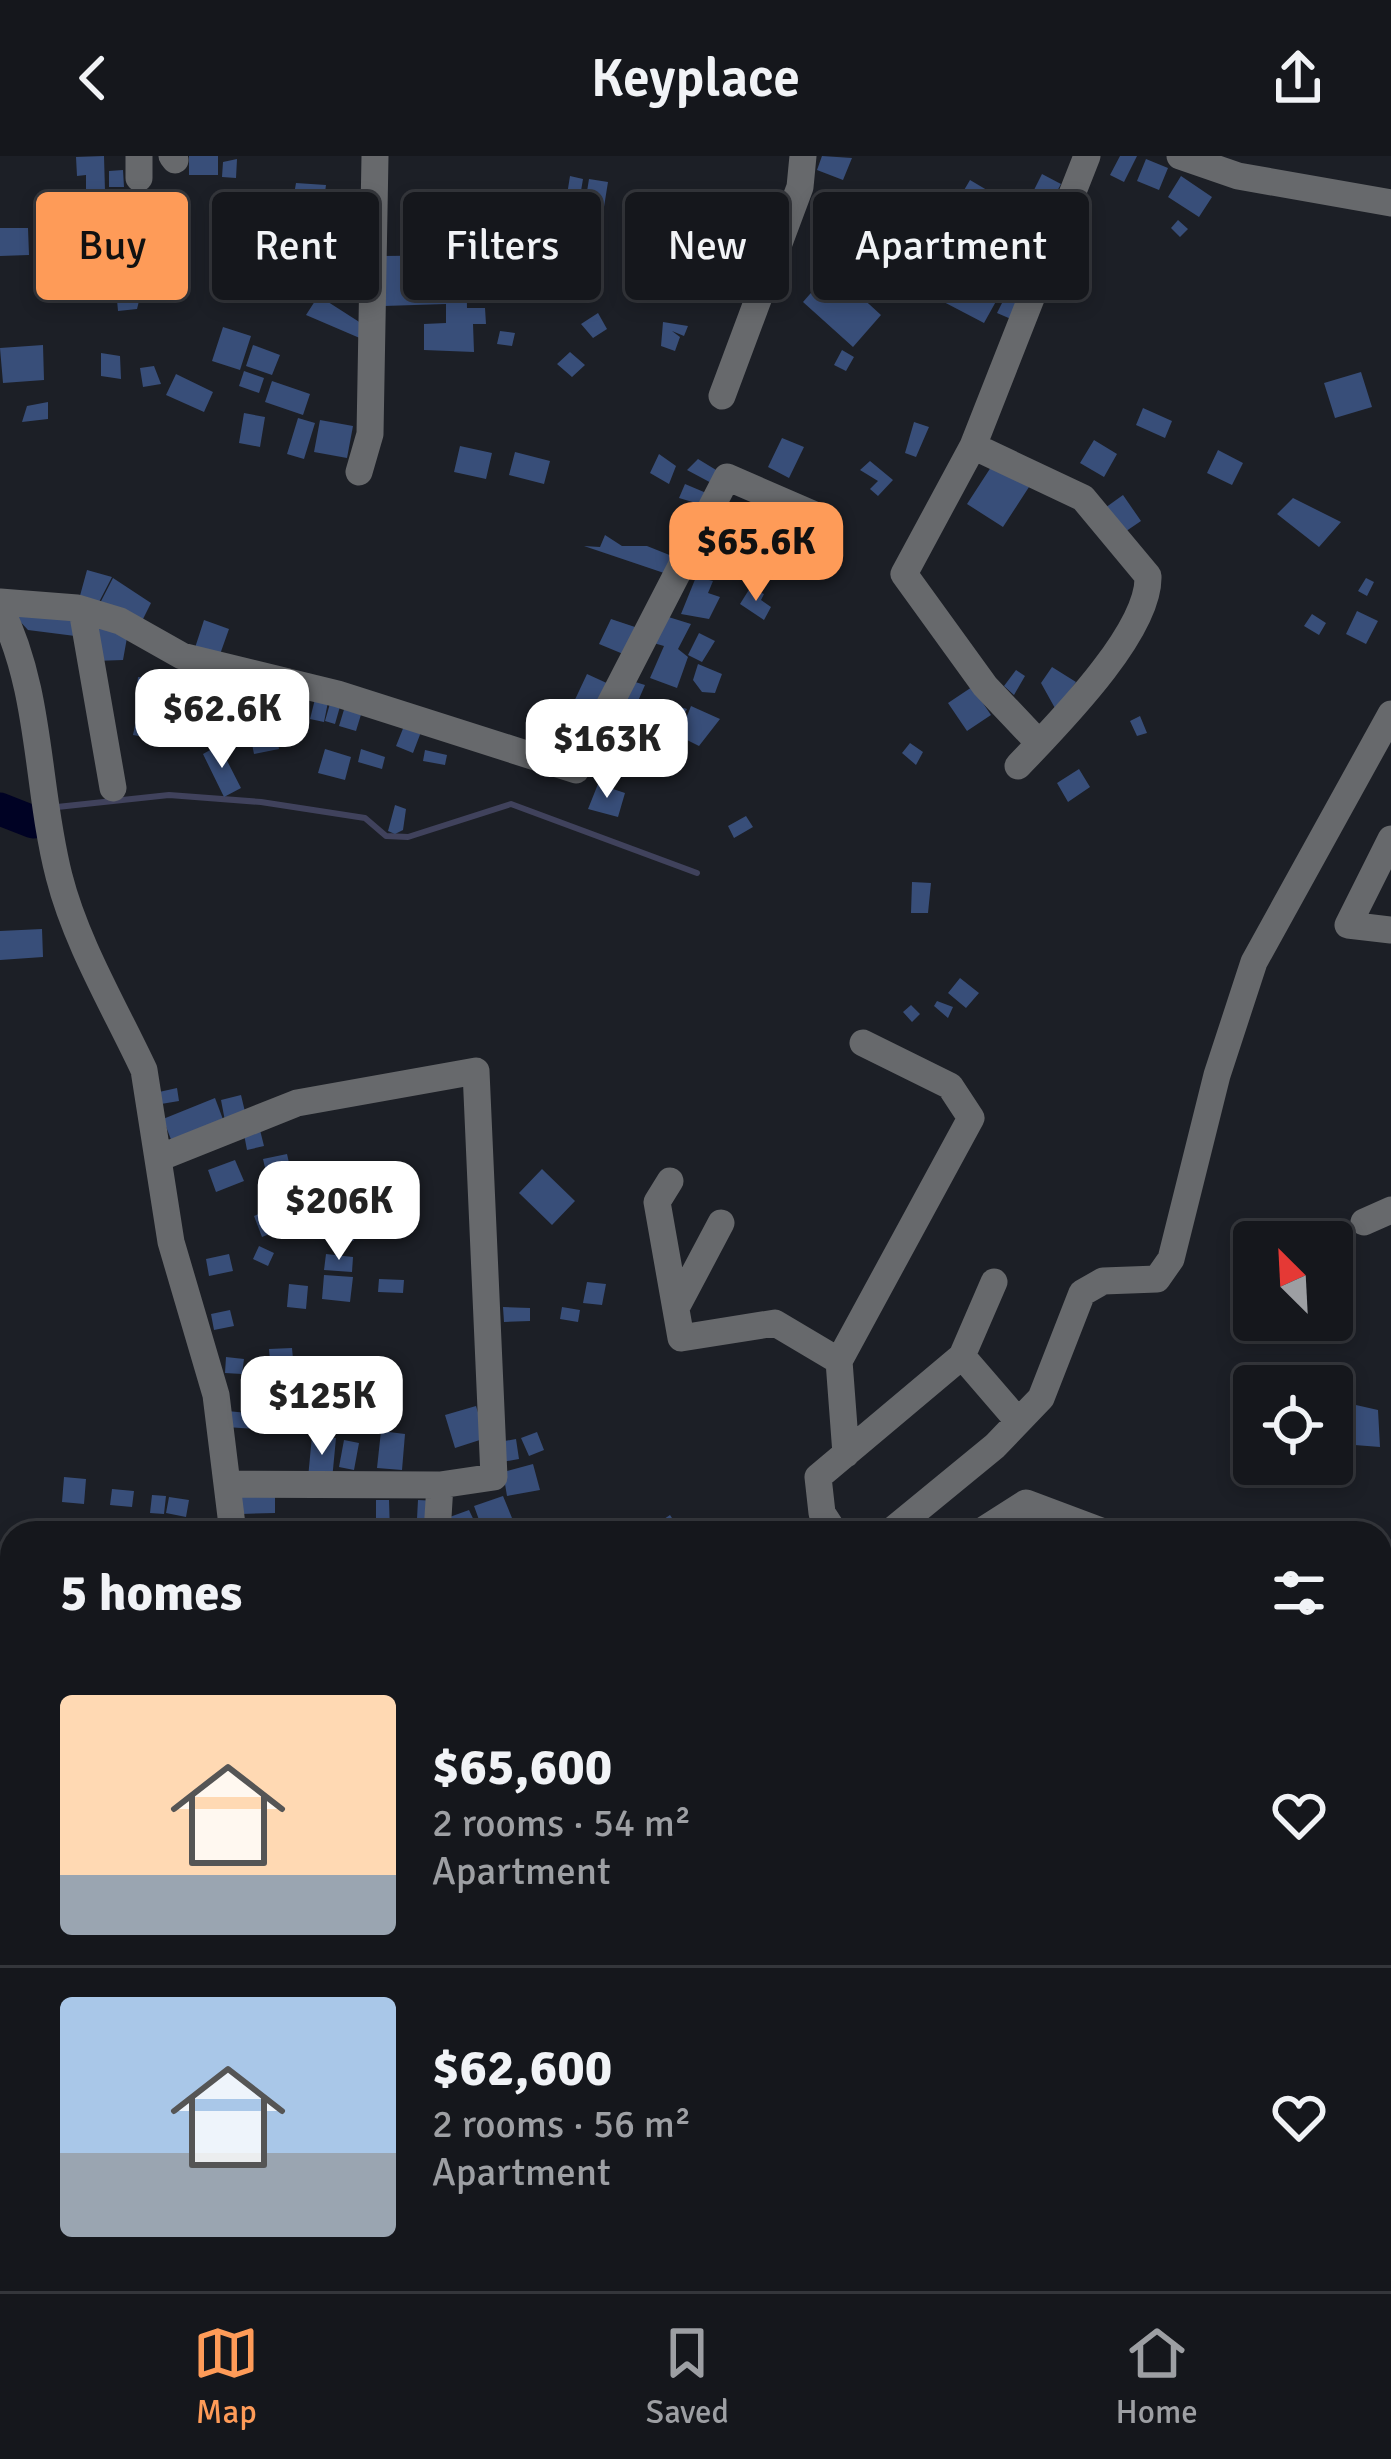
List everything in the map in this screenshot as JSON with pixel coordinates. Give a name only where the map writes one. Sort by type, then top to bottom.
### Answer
[{"type":"street","points":[[359,472],[370,434],[375,156]]},
{"type":"street","points":[[722,395],[800,188],[803,156]]},
{"type":"street","points":[[1039,743],[986,686],[904,574],[973,446],[1087,156]]},
{"type":"street","points":[[1180,156],[1242,166],[1391,203]]},
{"type":"street","points":[[973,446],[1083,498],[1148,576],[1149,591],[1114,655],[1018,766]]},
{"type":"street","points":[[232,1521],[216,1396],[171,1242],[144,1070],[60,883],[0,605],[82,610],[120,622],[182,656],[338,694],[576,770],[727,477],[819,518]]},
{"type":"street","points":[[82,610],[112,788]]},
{"type":"street","points":[[903,1521],[1041,1398],[1082,1294],[1103,1280],[1157,1279],[1171,1259],[1217,1075],[1254,962],[1391,714]]},
{"type":"street","points":[[1386,856],[1348,926],[1391,930]]},
{"type":"street","points":[[846,1454],[839,1361],[971,1118],[950,1086],[863,1043]]},
{"type":"street","points":[[159,1158],[297,1103],[476,1072],[494,1477],[440,1485],[227,1484]]},
{"type":"street","points":[[670,1181],[657,1202],[681,1338],[775,1323],[839,1361]]},
{"type":"street","points":[[1364,1222],[1391,1210]]},
{"type":"street","points":[[676,1308],[721,1223]]},
{"type":"street","points":[[827,1521],[816,1486],[818,1477],[962,1356],[994,1282]]},
{"type":"street","points":[[962,1356],[1018,1421]]},
{"type":"street","points":[[438,1521],[440,1485]]},
{"type":"street","points":[[1017,1521],[1025,1504],[1072,1521]]},
{"type":"building","points":[[104,156],[105,191],[86,192],[86,175],[77,176],[76,157]]},
{"type":"building","points":[[189,156],[218,156],[218,175],[189,175]]},
{"type":"building","points":[[822,156],[852,158],[843,180],[817,170]]},
{"type":"building","points":[[1120,156],[1137,156],[1124,182],[1110,175]]},
{"type":"building","points":[[237,159],[236,178],[222,177],[223,162]]},
{"type":"building","points":[[1146,159],[1168,168],[1159,190],[1137,181]]},
{"type":"building","points":[[123,170],[124,187],[109,187],[109,171]]},
{"type":"building","points":[[1042,174],[1061,184],[1057,192],[1033,192]]},
{"type":"building","points":[[570,176],[583,179],[581,192],[567,192]]},
{"type":"building","points":[[1181,176],[1212,197],[1199,217],[1168,197]]},
{"type":"building","points":[[589,179],[608,182],[603,213],[601,192],[587,192]]},
{"type":"building","points":[[970,180],[990,192],[963,192]]},
{"type":"building","points":[[296,183],[326,185],[325,192],[294,192]]},
{"type":"building","points":[[1178,220],[1188,229],[1180,237],[1171,228]]},
{"type":"building","points":[[0,228],[28,228],[29,255],[0,256]]},
{"type":"building","points":[[383,256],[403,256],[403,300],[467,300],[467,308],[485,308],[486,324],[473,324],[474,352],[424,350],[424,324],[446,323],[446,304],[384,306]]},
{"type":"building","points":[[813,291],[813,300],[865,300],[881,315],[853,347],[803,302]]},
{"type":"building","points":[[117,300],[139,300],[137,309],[118,311]]},
{"type":"building","points":[[325,300],[364,325],[362,339],[306,315],[315,301]]},
{"type":"building","points":[[940,300],[997,300],[984,323]]},
{"type":"building","points":[[1004,300],[1020,300],[1011,319],[997,313]]},
{"type":"building","points":[[598,313],[607,329],[593,338],[581,324]]},
{"type":"building","points":[[663,322],[688,326],[684,336],[672,331],[680,337],[675,351],[661,346]]},
{"type":"building","points":[[223,327],[251,336],[240,370],[212,361]]},
{"type":"building","points":[[500,331],[515,333],[512,346],[497,344]]},
{"type":"building","points":[[43,345],[44,380],[3,383],[0,348]]},
{"type":"building","points":[[253,345],[280,355],[272,375],[246,366]]},
{"type":"building","points":[[842,350],[854,357],[846,371],[834,365]]},
{"type":"building","points":[[570,352],[585,365],[572,377],[557,364]]},
{"type":"building","points":[[101,353],[120,356],[121,379],[101,376]]},
{"type":"building","points":[[154,366],[161,384],[143,387],[140,368]]},
{"type":"building","points":[[244,371],[264,378],[259,393],[239,386]]},
{"type":"building","points":[[1361,372],[1372,407],[1335,418],[1324,383]]},
{"type":"building","points":[[176,374],[213,392],[204,412],[166,395]]},
{"type":"building","points":[[272,381],[310,394],[303,415],[265,402]]},
{"type":"building","points":[[48,402],[48,419],[22,422],[27,406]]},
{"type":"building","points":[[1143,408],[1172,421],[1165,438],[1136,425]]},
{"type":"building","points":[[244,413],[265,417],[260,447],[239,443]]},
{"type":"building","points":[[298,418],[315,423],[304,459],[287,454]]},
{"type":"building","points":[[320,420],[353,426],[347,458],[314,452]]},
{"type":"building","points":[[914,422],[929,427],[916,457],[905,453]]},
{"type":"building","points":[[782,438],[804,447],[789,478],[768,467]]},
{"type":"building","points":[[1094,440],[1117,454],[1104,477],[1080,463]]},
{"type":"building","points":[[460,446],[492,453],[486,479],[454,472]]},
{"type":"building","points":[[1218,450],[1243,463],[1232,485],[1207,473]]},
{"type":"building","points":[[515,452],[550,461],[544,484],[509,475]]},
{"type":"building","points":[[659,454],[676,466],[669,484],[650,473]]},
{"type":"building","points":[[698,459],[726,476],[717,486],[687,470]]},
{"type":"building","points":[[870,461],[893,480],[878,496],[870,489],[878,481],[860,470]]},
{"type":"building","points":[[993,464],[1029,487],[1003,527],[967,504]]},
{"type":"building","points":[[685,484],[711,495],[706,506],[679,498]]},
{"type":"building","points":[[1123,495],[1141,521],[1116,538],[1098,513]]},
{"type":"building","points":[[1293,498],[1341,522],[1319,547],[1277,514]]},
{"type":"building","points":[[711,519],[725,523],[720,534],[729,549],[722,556],[702,547]]},
{"type":"building","points":[[807,530],[820,533],[807,561],[795,557]]},
{"type":"building","points":[[605,535],[622,546],[647,546],[672,556],[664,573],[584,546],[600,547]]},
{"type":"building","points":[[87,570],[112,577],[97,606],[78,603]]},
{"type":"building","points":[[696,577],[713,581],[708,593],[720,597],[709,619],[681,614]]},
{"type":"building","points":[[113,578],[151,603],[139,627],[98,607]]},
{"type":"building","points":[[1366,578],[1374,582],[1367,596],[1358,591]]},
{"type":"building","points":[[750,588],[764,594],[761,600],[771,607],[764,620],[740,604]]},
{"type":"building","points":[[1357,611],[1378,621],[1366,644],[1346,634]]},
{"type":"building","points":[[73,613],[83,637],[28,630],[16,617]]},
{"type":"building","points":[[1312,614],[1326,623],[1319,635],[1304,626]]},
{"type":"building","points":[[662,615],[691,624],[678,649],[688,657],[677,688],[650,678],[664,646],[650,642]]},
{"type":"building","points":[[611,619],[641,629],[628,656],[599,644]]},
{"type":"building","points":[[204,620],[229,629],[218,660],[193,654]]},
{"type":"building","points":[[97,622],[128,632],[123,660],[94,661]]},
{"type":"building","points":[[699,633],[715,641],[702,662],[688,655]]},
{"type":"building","points":[[698,664],[722,674],[715,693],[702,692],[693,680]]},
{"type":"building","points":[[1052,667],[1076,682],[1056,710],[1041,683]]},
{"type":"building","points":[[1016,670],[1025,676],[1014,695],[1004,686]]},
{"type":"building","points":[[587,674],[611,685],[587,735],[564,723]]},
{"type":"building","points":[[138,677],[161,679],[159,696],[136,695]]},
{"type":"building","points":[[632,681],[645,685],[635,708],[621,706]]},
{"type":"building","points":[[259,685],[284,689],[281,705],[256,701]]},
{"type":"building","points":[[972,687],[991,715],[967,731],[948,703]]},
{"type":"building","points":[[315,699],[328,702],[324,722],[310,719]]},
{"type":"building","points":[[331,700],[341,703],[335,724],[325,721]]},
{"type":"building","points":[[140,702],[157,705],[150,738],[133,735]]},
{"type":"building","points":[[664,702],[687,709],[675,732],[655,722]]},
{"type":"building","points":[[346,703],[363,708],[356,731],[339,726]]},
{"type":"building","points":[[691,706],[720,719],[699,746],[679,736]]},
{"type":"building","points":[[1140,716],[1147,733],[1137,736],[1130,721]]},
{"type":"building","points":[[273,719],[279,749],[254,754],[248,724]]},
{"type":"building","points":[[404,726],[421,732],[413,753],[396,746]]},
{"type":"building","points":[[910,743],[923,752],[916,765],[902,753]]},
{"type":"building","points":[[219,745],[241,788],[224,797],[203,754]]},
{"type":"building","points":[[325,749],[351,757],[345,780],[318,773]]},
{"type":"building","points":[[361,749],[385,757],[382,769],[358,762]]},
{"type":"building","points":[[425,750],[447,755],[445,765],[423,761]]},
{"type":"building","points":[[1079,769],[1090,787],[1068,802],[1057,783]]},
{"type":"building","points":[[598,784],[625,793],[618,817],[588,809]]},
{"type":"building","points":[[395,805],[406,809],[403,830],[395,834],[388,831]]},
{"type":"building","points":[[746,816],[753,827],[734,838],[728,826]]},
{"type":"building","points":[[912,882],[931,883],[928,913],[911,913]]},
{"type":"building","points":[[42,929],[43,957],[0,960],[0,931]]},
{"type":"building","points":[[960,978],[979,993],[966,1008],[948,993]]},
{"type":"building","points":[[937,1001],[953,1007],[948,1018],[934,1006]]},
{"type":"building","points":[[911,1005],[920,1014],[912,1022],[903,1012]]},
{"type":"building","points":[[177,1088],[179,1101],[161,1104],[159,1092]]},
{"type":"building","points":[[241,1095],[246,1116],[225,1121],[221,1100]]},
{"type":"building","points":[[215,1098],[224,1122],[172,1142],[163,1119]]},
{"type":"building","points":[[259,1126],[264,1146],[247,1150],[243,1129]]},
{"type":"building","points":[[287,1154],[290,1167],[266,1172],[263,1159]]},
{"type":"building","points":[[235,1160],[244,1181],[216,1192],[208,1170]]},
{"type":"building","points":[[542,1169],[575,1201],[552,1225],[519,1193]]},
{"type":"building","points":[[280,1205],[289,1226],[262,1237],[254,1216]]},
{"type":"building","points":[[343,1226],[355,1227],[354,1241],[342,1240]]},
{"type":"building","points":[[259,1246],[274,1253],[268,1266],[253,1259]]},
{"type":"building","points":[[229,1254],[233,1271],[209,1276],[206,1259]]},
{"type":"building","points":[[326,1254],[353,1257],[352,1272],[324,1270]]},
{"type":"building","points":[[324,1275],[353,1277],[350,1302],[322,1299]]},
{"type":"building","points":[[379,1279],[404,1280],[403,1293],[378,1292]]},
{"type":"building","points":[[587,1282],[606,1284],[602,1305],[583,1303]]},
{"type":"building","points":[[289,1284],[308,1286],[306,1309],[287,1307]]},
{"type":"building","points":[[503,1307],[530,1308],[530,1321],[504,1322]]},
{"type":"building","points":[[562,1307],[580,1310],[578,1322],[560,1319]]},
{"type":"building","points":[[230,1310],[234,1326],[214,1330],[211,1314]]},
{"type":"building","points":[[292,1348],[294,1370],[271,1372],[269,1349]]},
{"type":"building","points":[[226,1357],[244,1359],[242,1374],[225,1373]]},
{"type":"building","points":[[290,1395],[322,1398],[321,1408],[289,1405]]},
{"type":"building","points":[[1353,1404],[1378,1410],[1380,1447],[1353,1445]]},
{"type":"building","points":[[476,1406],[486,1438],[455,1448],[445,1415]]},
{"type":"building","points":[[227,1411],[259,1414],[258,1429],[226,1427]]},
{"type":"building","points":[[317,1411],[340,1413],[338,1428],[316,1426]]},
{"type":"building","points":[[290,1412],[310,1414],[308,1432],[288,1430]]},
{"type":"building","points":[[381,1431],[405,1434],[402,1470],[377,1468]]},
{"type":"building","points":[[537,1432],[544,1450],[529,1456],[521,1438]]},
{"type":"building","points":[[312,1436],[336,1438],[332,1480],[308,1478]]},
{"type":"building","points":[[516,1439],[519,1459],[502,1462],[499,1442]]},
{"type":"building","points":[[344,1440],[359,1443],[354,1470],[339,1467]]},
{"type":"building","points":[[533,1464],[540,1490],[507,1496],[503,1472]]},
{"type":"building","points":[[64,1477],[86,1479],[84,1504],[62,1502]]},
{"type":"building","points":[[112,1489],[134,1491],[132,1507],[110,1505]]},
{"type":"building","points":[[152,1495],[166,1496],[164,1514],[150,1513]]},
{"type":"building","points":[[241,1496],[275,1496],[275,1513],[241,1514]]},
{"type":"building","points":[[503,1496],[512,1518],[479,1521],[474,1506]]},
{"type":"building","points":[[169,1497],[189,1500],[186,1517],[166,1513]]},
{"type":"building","points":[[376,1500],[389,1500],[390,1521],[376,1521]]},
{"type":"building","points":[[418,1500],[438,1501],[438,1519],[417,1519]]},
{"type":"building","points":[[469,1510],[474,1521],[448,1521]]},
{"type":"waterway","points":[[57,807],[169,795],[261,802],[365,818],[386,836],[408,837],[511,804],[697,873]]},
{"type":"waterway","points":[[0,809],[33,822]]}]
